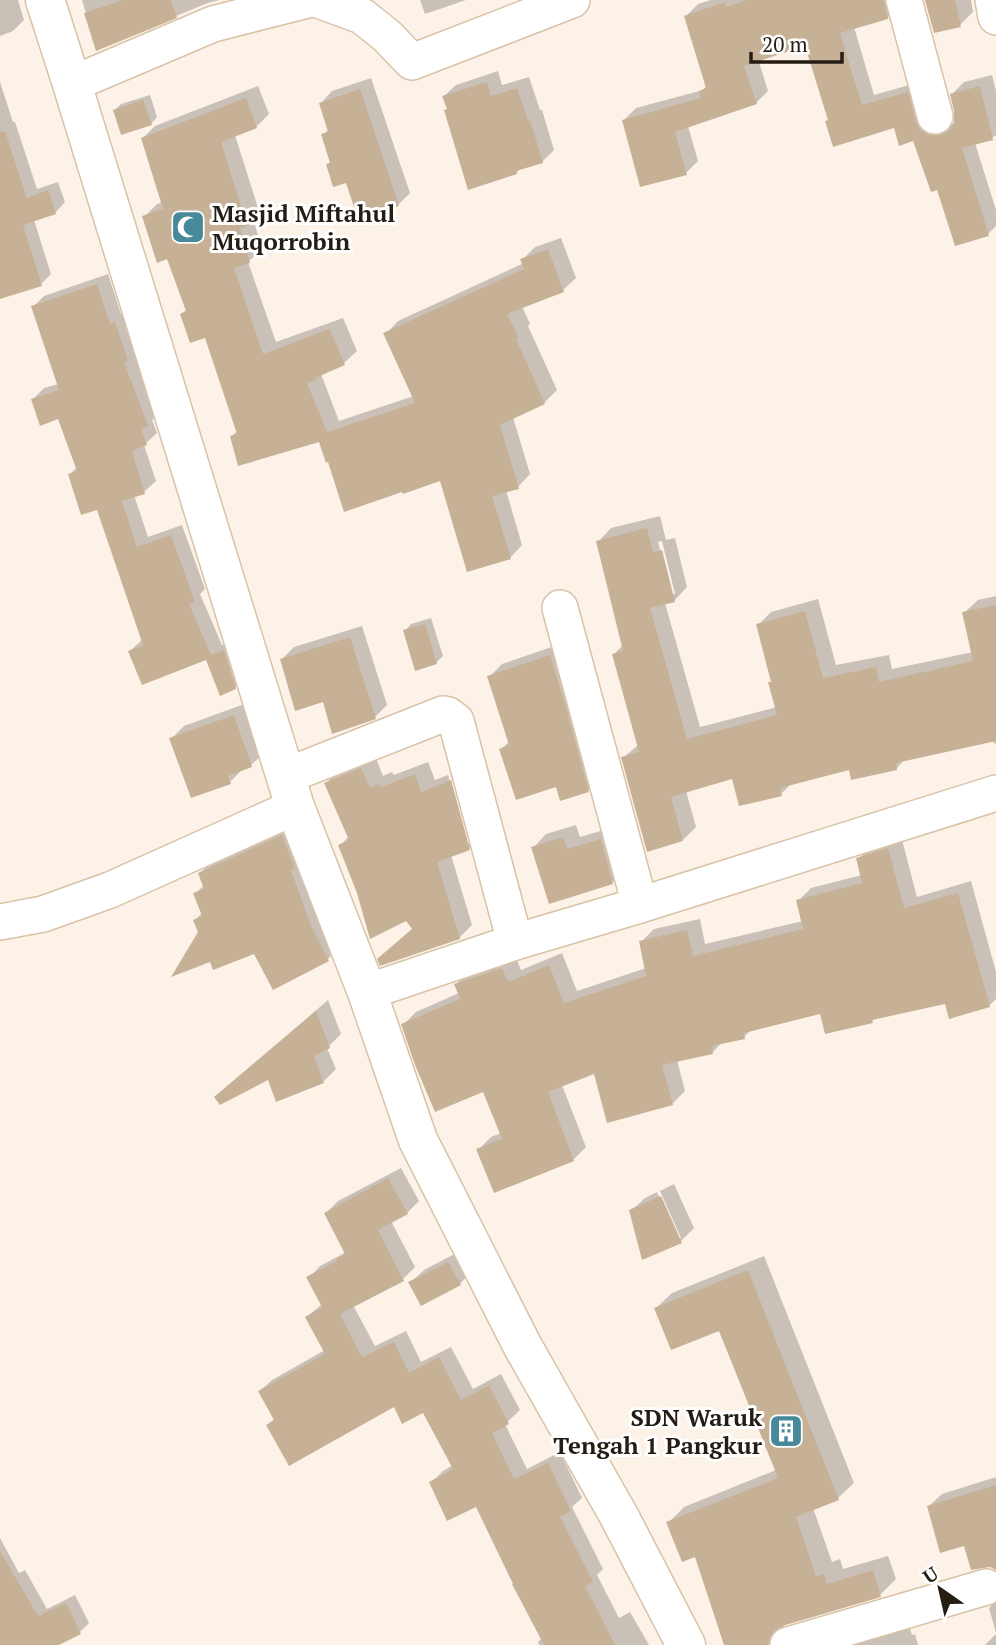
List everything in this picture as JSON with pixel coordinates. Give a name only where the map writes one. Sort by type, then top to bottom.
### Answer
[{"type":"street","points":[[45,0],[291,792],[367,992],[418,1140],[522,1345],[619,1516],[686,1645]]},
{"type":"street","points":[[72,84],[214,24],[307,0]]},
{"type":"street","points":[[318,0],[362,16],[387,36],[412,62],[572,0]]},
{"type":"street","points":[[904,0],[935,116]]},
{"type":"street","points":[[993,0],[996,18]]},
{"type":"street","points":[[560,608],[640,905]]},
{"type":"street","points":[[0,922],[43,914],[110,890],[443,714],[456,720],[514,942]]},
{"type":"street","points":[[367,992],[514,942],[996,793]]},
{"type":"street","points":[[788,1645],[986,1587]]},
{"type":"building","points":[[123,0],[171,0],[177,18],[96,51],[84,13]]},
{"type":"building","points":[[747,0],[884,0],[888,19],[840,33],[862,105],[908,92],[916,122],[920,130],[929,135],[941,135],[949,131],[954,122],[950,94],[980,86],[993,140],[962,148],[989,236],[955,246],[937,190],[931,192],[913,141],[899,146],[894,128],[833,147],[825,121],[828,120],[805,46],[744,66],[757,104],[675,132],[687,175],[640,187],[622,120],[701,98],[699,91],[706,88],[684,16],[725,2],[726,7]]},
{"type":"building","points":[[925,0],[955,0],[961,27],[934,33]]},
{"type":"building","points":[[487,82],[491,96],[517,88],[543,163],[468,190],[442,96]]},
{"type":"building","points":[[360,89],[399,206],[358,219],[346,183],[333,187],[326,164],[330,163],[321,134],[328,132],[319,103]]},
{"type":"building","points":[[246,98],[257,128],[221,142],[247,226],[240,228],[250,263],[234,268],[263,354],[330,329],[345,365],[307,383],[327,432],[415,403],[383,333],[524,269],[520,259],[548,249],[564,292],[507,314],[545,404],[500,425],[519,489],[492,496],[511,559],[467,572],[440,481],[344,512],[319,442],[238,466],[230,436],[237,434],[205,338],[190,343],[180,314],[186,311],[167,259],[157,263],[142,216],[163,209],[141,138]]},
{"type":"building","points":[[143,100],[152,125],[121,135],[113,110]]},
{"type":"building","points":[[5,131],[27,198],[48,190],[56,214],[23,225],[42,286],[0,299],[0,132]]},
{"type":"building","points":[[97,284],[110,324],[115,322],[128,361],[124,362],[148,426],[141,429],[147,445],[132,451],[145,494],[122,501],[137,547],[171,535],[195,602],[189,604],[211,655],[224,650],[236,689],[220,696],[206,660],[142,685],[128,651],[143,645],[97,510],[81,515],[68,474],[77,471],[58,419],[40,426],[31,399],[59,390],[31,306]]},
{"type":"building","points":[[647,528],[653,552],[662,550],[675,602],[650,608],[687,739],[777,715],[756,624],[805,611],[823,678],[876,667],[879,682],[973,661],[962,612],[996,605],[996,741],[896,763],[897,770],[851,780],[849,770],[780,788],[782,796],[739,806],[732,779],[671,797],[683,841],[647,852],[621,757],[639,752],[612,654],[623,651],[596,541]]},
{"type":"building","points":[[425,624],[437,664],[415,671],[403,630]]},
{"type":"building","points":[[350,637],[376,719],[332,734],[323,702],[295,711],[280,659]]},
{"type":"building","points":[[550,655],[589,792],[560,801],[556,787],[516,800],[499,749],[509,745],[487,676]]},
{"type":"building","points":[[234,715],[252,767],[228,776],[231,784],[191,798],[169,738]]},
{"type":"building","points":[[361,768],[370,788],[379,784],[381,787],[415,774],[421,792],[451,780],[470,850],[437,862],[460,939],[380,966],[377,959],[412,929],[406,921],[370,939],[357,893],[338,845],[349,840],[324,783]]},
{"type":"building","points":[[282,835],[295,868],[291,870],[311,926],[329,961],[273,990],[254,954],[213,970],[210,962],[171,977],[198,932],[193,920],[202,916],[193,893],[204,889],[198,873]]},
{"type":"building","points":[[563,837],[567,849],[601,839],[613,884],[549,904],[531,847]]},
{"type":"building","points":[[888,848],[904,908],[958,893],[990,1007],[949,1019],[945,1004],[872,1020],[873,1023],[825,1034],[820,1014],[744,1033],[745,1039],[712,1046],[713,1054],[662,1065],[673,1105],[607,1123],[594,1074],[548,1092],[574,1161],[494,1193],[476,1149],[502,1139],[483,1092],[435,1112],[401,1024],[460,999],[454,984],[502,968],[508,982],[549,965],[564,1003],[646,976],[639,941],[687,930],[693,956],[803,929],[796,900],[862,883],[856,858]]},
{"type":"building","points":[[316,1011],[330,1048],[314,1056],[324,1083],[276,1102],[268,1080],[220,1105],[214,1097]]},
{"type":"building","points":[[388,1178],[408,1214],[378,1230],[404,1281],[340,1314],[362,1357],[394,1342],[409,1373],[439,1357],[461,1400],[489,1385],[509,1424],[492,1433],[514,1479],[548,1463],[571,1511],[560,1517],[593,1582],[585,1586],[615,1645],[544,1645],[476,1507],[447,1521],[429,1482],[453,1469],[423,1413],[402,1424],[394,1407],[289,1466],[266,1425],[274,1420],[258,1391],[325,1354],[305,1317],[322,1307],[306,1277],[345,1254],[324,1213]]},
{"type":"building","points":[[661,1196],[682,1243],[642,1260],[629,1210]]},
{"type":"building","points":[[448,1262],[461,1285],[421,1306],[408,1282]]},
{"type":"building","name":"SDN Waruk Tengah 1 Pangkur","points":[[748,1270],[839,1500],[796,1517],[816,1576],[824,1574],[827,1584],[873,1570],[881,1597],[782,1626],[773,1632],[768,1645],[724,1645],[695,1557],[682,1562],[666,1522],[778,1478],[719,1331],[671,1350],[654,1308]]},
{"type":"building","points":[[996,1485],[996,1570],[990,1567],[971,1570],[964,1546],[940,1553],[927,1506]]},
{"type":"building","points":[[0,1551],[38,1616],[66,1603],[81,1634],[59,1645],[0,1645]]},
{"type":"place","name":"Masjid Miftahul Muqorrobin","points":[[188,227]]},
{"type":"place","name":"SDN Waruk Tengah 1 Pangkur","points":[[786,1431]]}]
